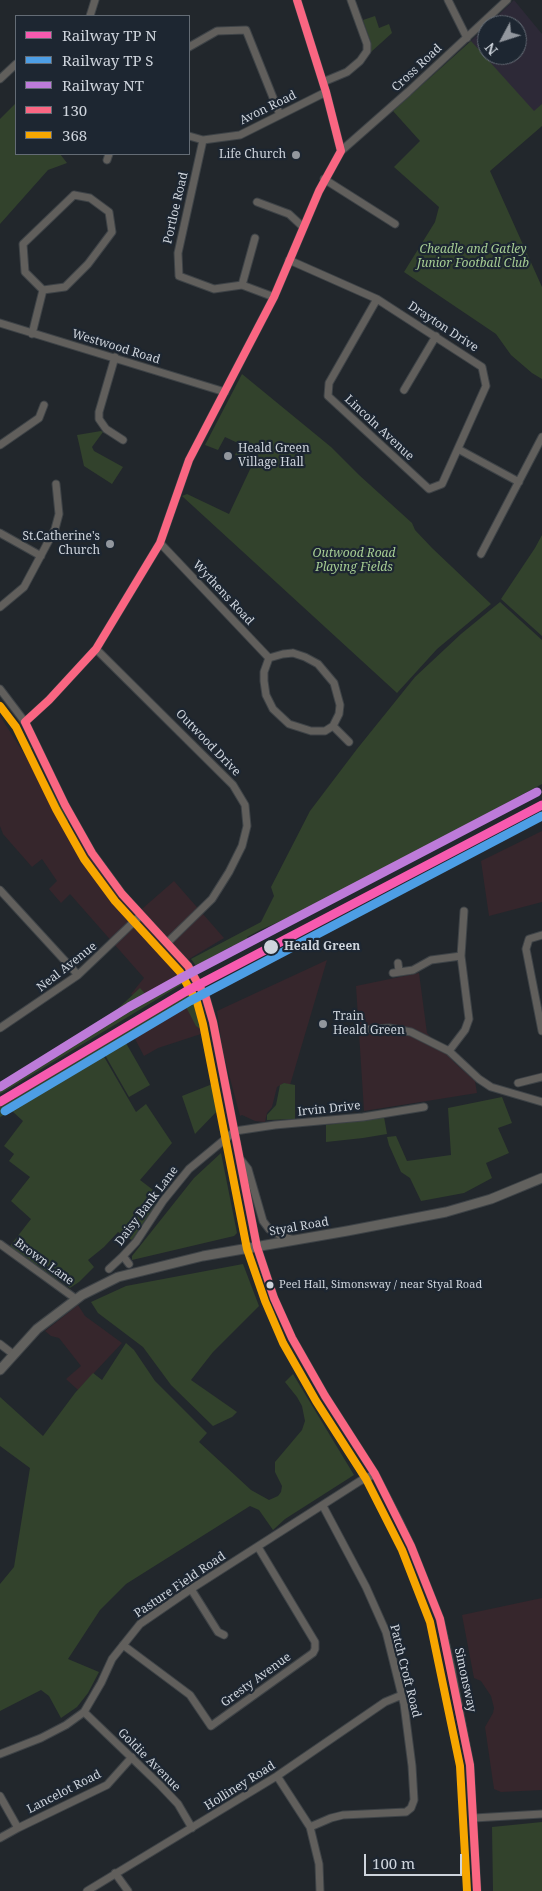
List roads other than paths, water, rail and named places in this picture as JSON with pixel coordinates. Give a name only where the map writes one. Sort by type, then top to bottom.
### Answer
[{"type":"main road","name":"Styal Road","points":[[0,1370],[37,1329],[76,1299],[112,1280],[184,1260],[446,1212],[491,1199],[542,1178]]},
{"type":"street","points":[[90,15],[95,0]]},
{"type":"street","points":[[297,0],[326,92],[341,151]]},
{"type":"street","points":[[322,82],[347,72],[360,61],[367,51],[367,44],[351,0]]},
{"type":"street","points":[[448,0],[468,38]]},
{"type":"street","name":"Cross Road","points":[[25,722],[49,700],[96,649],[160,543],[189,460],[274,297],[324,179],[341,151],[468,38],[507,0]]},
{"type":"street","points":[[190,46],[217,31],[246,30],[280,115]]},
{"type":"street","points":[[0,80],[15,65]]},
{"type":"street","name":"Avon Road","points":[[190,136],[203,140],[240,135],[326,92]]},
{"type":"street","name":"Portloe Road","points":[[203,140],[178,253],[179,276],[214,289],[242,285]]},
{"type":"street","points":[[324,179],[395,224]]},
{"type":"street","points":[[74,195],[90,198],[109,212],[112,232],[88,264],[65,287],[43,290],[25,272],[23,244],[74,195]]},
{"type":"street","points":[[256,202],[289,214],[303,227]]},
{"type":"street","points":[[255,238],[242,285],[274,297]]},
{"type":"street","name":"Drayton Drive","points":[[289,260],[377,299],[482,367],[486,386],[442,484],[429,490]]},
{"type":"street","points":[[32,334],[43,290]]},
{"type":"street","name":"Lincoln Avenue","points":[[377,299],[329,383],[328,396],[429,490]]},
{"type":"street","name":"Westwood Road","points":[[0,323],[225,392]]},
{"type":"street","points":[[404,390],[436,336]]},
{"type":"street","points":[[115,357],[99,412],[99,419],[106,429],[123,440]]},
{"type":"street","points":[[0,445],[39,418],[44,405]]},
{"type":"street","points":[[480,554],[542,437]]},
{"type":"street","points":[[458,448],[519,482]]},
{"type":"street","points":[[0,607],[24,587],[55,529],[59,514],[56,484]]},
{"type":"street","points":[[0,533],[41,556]]},
{"type":"street","name":"Wythens Road","points":[[160,543],[269,658]]},
{"type":"street","name":"Outwood Drive","points":[[96,649],[233,785],[245,804],[247,826],[242,846],[229,872],[212,899],[168,942]]},
{"type":"street","points":[[293,653],[318,664],[326,672],[334,682],[340,705],[339,714],[333,726],[325,730],[311,731],[290,724],[278,715],[264,688],[264,672],[269,658],[293,653]]},
{"type":"street","points":[[1,692],[25,722],[65,805],[108,876],[188,966],[201,988],[213,1022],[222,1075],[241,1160],[248,1169],[263,1221],[269,1229],[281,1236],[296,1240]]},
{"type":"street","points":[[333,726],[349,742]]},
{"type":"street","points":[[0,890],[78,975]]},
{"type":"street","points":[[449,1052],[466,1030],[469,1019],[461,956],[464,911]]},
{"type":"street","name":"Neal Avenue","points":[[0,1028],[78,975],[141,915]]},
{"type":"street","points":[[542,935],[529,939],[526,949],[539,1006],[542,1031]]},
{"type":"street","points":[[398,962],[396,972],[413,970],[431,960],[461,956]]},
{"type":"street","points":[[362,1030],[377,1028],[411,1032],[449,1052],[479,1079],[491,1087],[542,1102]]},
{"type":"street","points":[[518,1083],[542,1078]]},
{"type":"street","name":"Irvin Drive","points":[[235,1130],[363,1117],[424,1107]]},
{"type":"street","name":"Daisy Bank Lane","points":[[109,1269],[136,1242],[169,1193],[189,1169],[235,1130]]},
{"type":"street","name":"Simonsway","points":[[241,1160],[257,1247],[274,1298],[292,1338],[325,1396],[375,1474],[411,1546],[440,1620],[466,1738],[470,1765],[477,1891]]},
{"type":"street","name":"Brown Lane","points":[[0,1244],[76,1299]]},
{"type":"street","name":"Daisy Bank Lane","points":[[123,1256],[129,1264]]},
{"type":"street","points":[[0,1344],[13,1354]]},
{"type":"street","name":"Pasture Field Road","points":[[0,1754],[41,1738],[66,1725],[84,1712],[112,1659],[140,1624],[191,1589],[360,1481],[375,1474]]},
{"type":"street","name":"Patch Croft Road","points":[[310,1827],[331,1818],[343,1816],[406,1812],[411,1808],[414,1800],[412,1766],[402,1695],[386,1632],[366,1587],[323,1506]]},
{"type":"street","name":"Gresty Avenue","points":[[123,1645],[190,1695],[211,1726],[313,1653],[315,1642],[258,1547]]},
{"type":"street","points":[[191,1589],[218,1632],[224,1635]]},
{"type":"street","name":"Holliney Road","points":[[86,1891],[277,1776],[385,1702],[402,1695]]},
{"type":"street","name":"Goldie Avenue","points":[[84,1712],[178,1804],[192,1828]]},
{"type":"street","name":"Lancelot Road","points":[[0,1838],[107,1785],[132,1757]]},
{"type":"street","points":[[277,1776],[310,1827],[319,1864],[320,1891]]},
{"type":"street","points":[[0,1796],[18,1828]]},
{"type":"street","points":[[474,1818],[542,1814]]},
{"type":"street","points":[[115,1873],[128,1891]]},
{"type":"rail line","name":"NT","points":[[0,1087],[129,1007],[183,977],[537,792]]},
{"type":"place","name":"Life Church","points":[[296,155]]},
{"type":"place","name":"Heald Green Village Hall","points":[[228,456]]},
{"type":"place","name":"St.Catherine's Church","points":[[110,544]]},
{"type":"place","name":"Heald Green","points":[[271,947]]},
{"type":"place","name":"Train Heald Green","points":[[323,1024]]},
{"type":"place","name":"Peel Hall, Simonsway / near Styal Road","points":[[270,1285]]},
{"type":"park label","name":"Cheadle and Gatley Junior Football Club","points":[[473,257]]},
{"type":"park label","name":"Outwood Road Playing Fields","points":[[354,561]]}]
